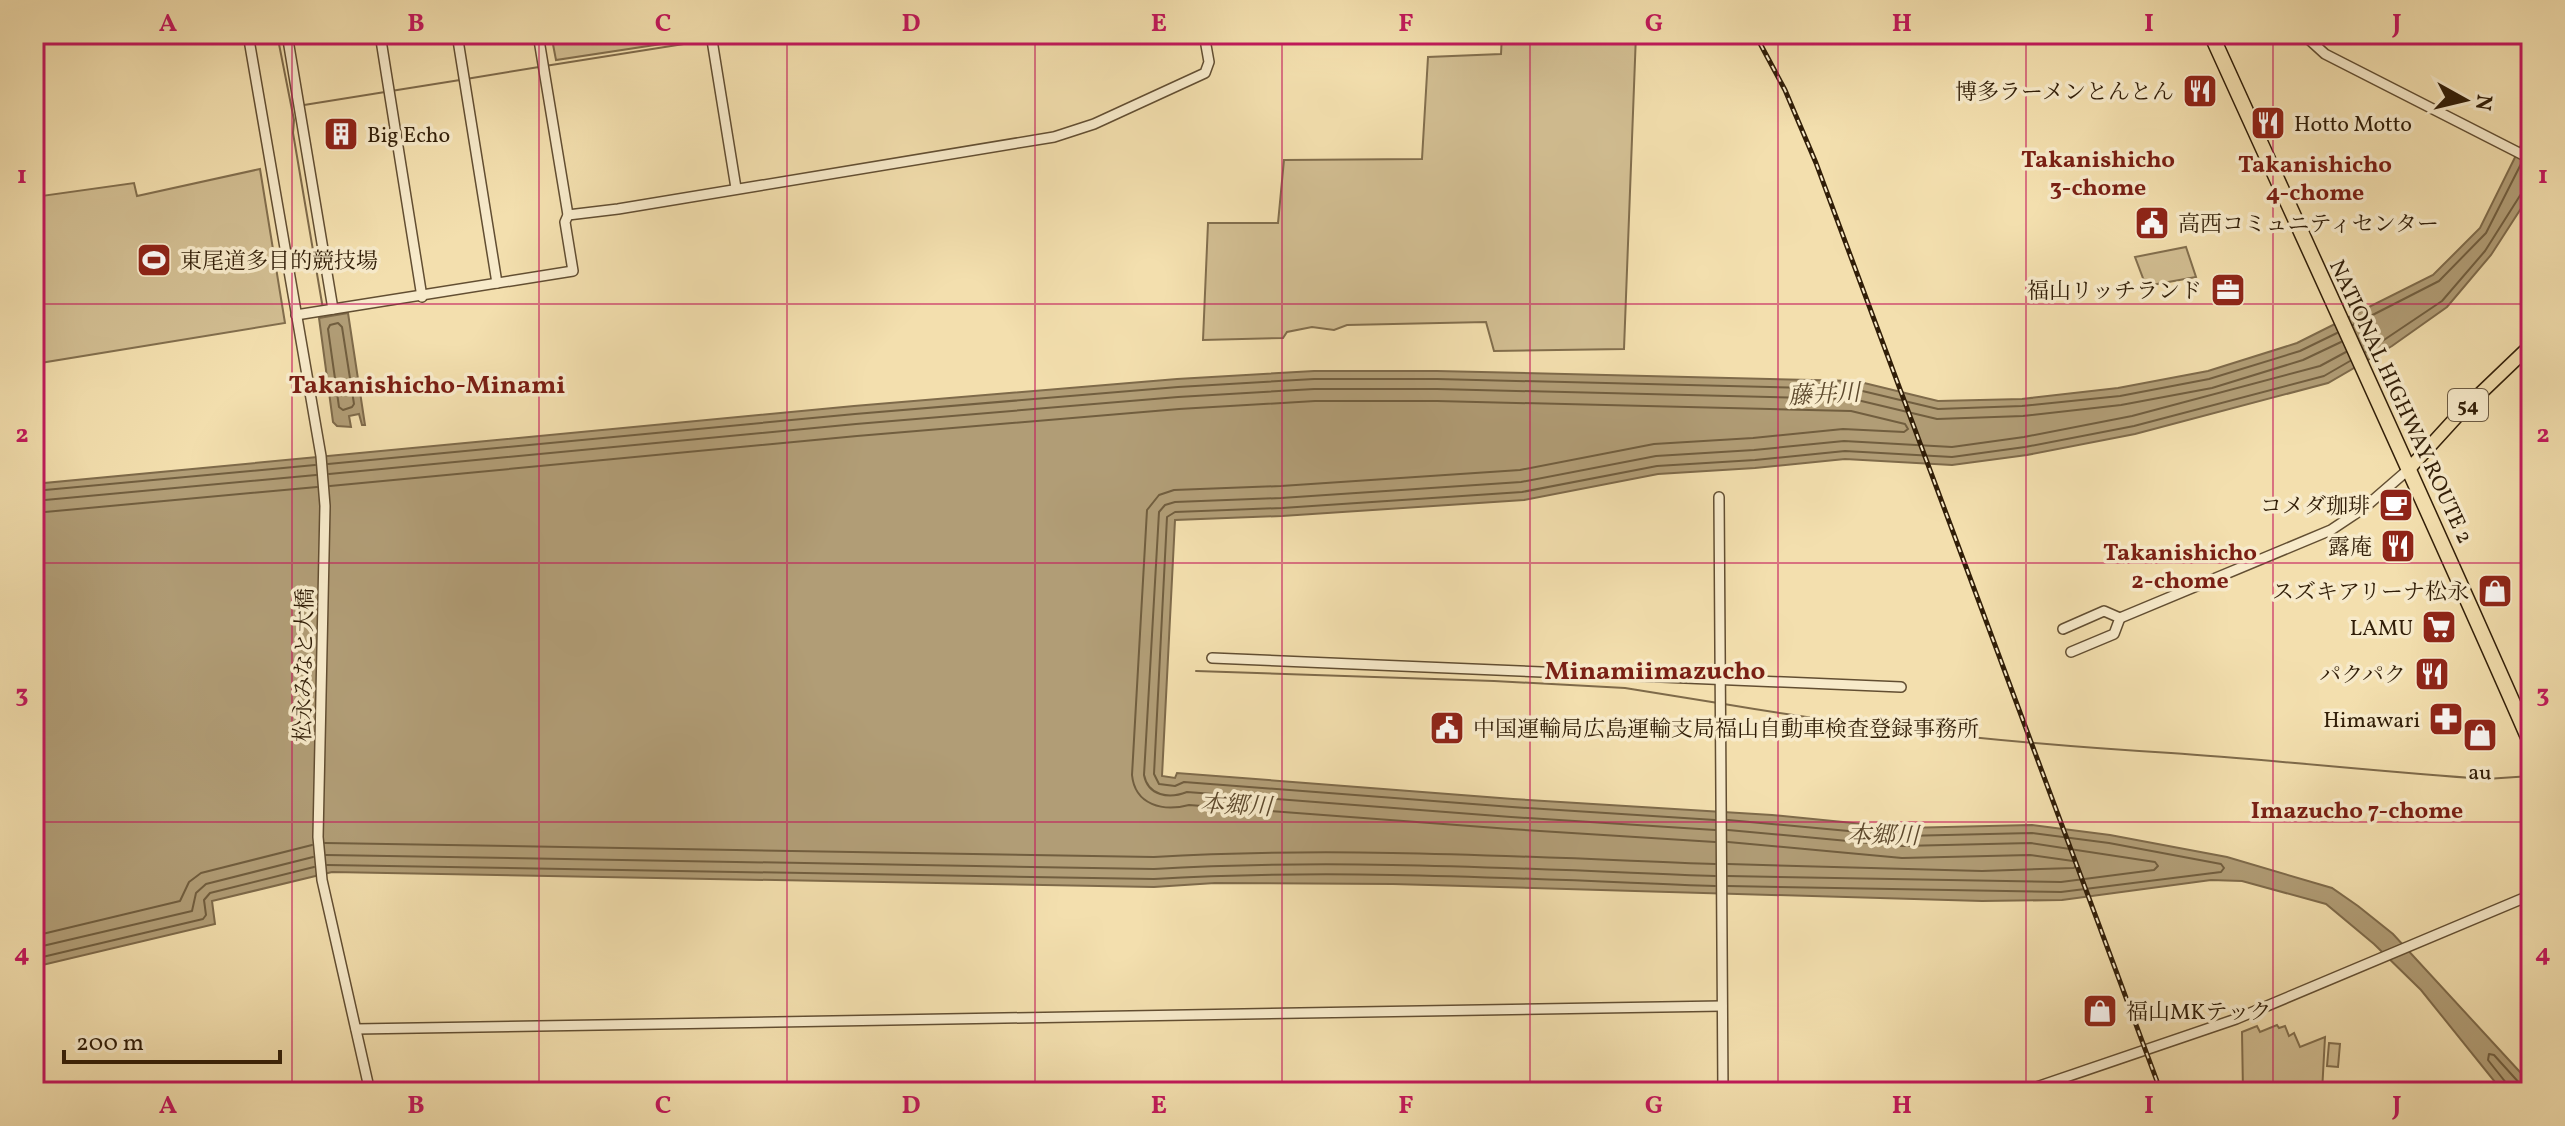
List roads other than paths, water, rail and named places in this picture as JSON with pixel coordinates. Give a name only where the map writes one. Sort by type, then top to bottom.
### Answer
[{"type":"highway","name":"NATIONAL HIGHWAY ROUTE 2","points":[[2211,34],[2531,744]]},
{"type":"main road","name":"54","points":[[2409,469],[2461,412],[2531,345]]},
{"type":"street","name":"松永みなと大橋","points":[[248,34],[321,456],[325,506],[318,796],[321,874],[370,1092]]},
{"type":"street","points":[[287,34],[300,106],[326,311]]},
{"type":"street","points":[[380,34],[422,297]]},
{"type":"street","points":[[457,34],[497,283]]},
{"type":"street","points":[[296,315],[573,271],[565,222],[568,215],[538,34]]},
{"type":"street","points":[[568,215],[1036,141],[1070,132],[1205,73],[1209,62],[1204,34]]},
{"type":"street","points":[[2303,34],[2325,54],[2531,159]]},
{"type":"street","points":[[711,37],[736,188]]},
{"type":"street","points":[[2063,629],[2104,611],[2120,618],[2331,530],[2364,508],[2409,469]]},
{"type":"street","points":[[1719,497],[1723,1092]]},
{"type":"street","points":[[2071,652],[2114,634],[2120,618]]},
{"type":"street","points":[[1212,658],[1901,687]]},
{"type":"street","points":[[2023,1092],[2209,1029],[2531,895]]},
{"type":"street","points":[[356,1029],[1722,1006]]},
{"type":"water","points":[[2531,125],[2531,193],[2491,255],[2447,307],[2392,346],[2328,383],[2135,434],[2027,455],[1952,465],[1845,459],[1658,474],[1524,500],[1175,520],[1162,776],[1175,778],[1177,773],[1772,815],[1903,828],[2032,825],[2110,835],[2227,857],[2332,888],[2358,906],[2393,934],[2531,1084],[2531,1092],[2503,1092],[2421,990],[2374,944],[2326,904],[2242,881],[2211,880],[2062,900],[1982,901],[1393,884],[1215,883],[1154,887],[332,872],[212,901],[215,924],[34,967],[34,484],[854,406],[1177,379],[1314,371],[1856,381],[1938,401],[2022,399],[2118,388],[2208,371],[2297,343],[2433,275],[2480,228]]},
{"type":"water","points":[[348,313],[365,425],[362,425],[359,414],[349,416],[351,427],[337,426],[333,422],[319,318]]},
{"type":"waterway","points":[[277,34],[294,120],[293,133],[323,309]]},
{"type":"waterway","points":[[715,39],[746,34]]},
{"type":"waterway","points":[[545,66],[709,40]]},
{"type":"waterway","points":[[466,79],[539,67]]},
{"type":"waterway","points":[[391,91],[460,80]]},
{"type":"waterway","points":[[304,105],[385,92]]},
{"type":"waterway","points":[[1196,671],[1625,688],[1718,703]]},
{"type":"waterway","points":[[1724,704],[1835,721],[2003,740],[2486,779],[2531,776]]},
{"type":"railway","points":[[1755,34],[1785,90],[1816,163],[2161,1092]]},
{"type":"place","name":"博多ラーメンとんとん","points":[[2200,91]]},
{"type":"place","name":"Hotto Motto","points":[[2268,123]]},
{"type":"place","name":"Big Echo","points":[[341,134]]},
{"type":"place","name":"高西コミュニティセンター","points":[[2152,223]]},
{"type":"place","name":"東尾道多目的競技場","points":[[154,260]]},
{"type":"place","name":"福山リッチランド","points":[[2228,290]]},
{"type":"place","name":"コメダ珈琲","points":[[2396,505]]},
{"type":"place","name":"露庵","points":[[2398,546]]},
{"type":"place","name":"スズキアリーナ松永","points":[[2495,591]]},
{"type":"place","name":"LAMU","points":[[2439,627]]},
{"type":"place","name":"パクパク","points":[[2432,674]]},
{"type":"place","name":"Himawari","points":[[2446,719]]},
{"type":"place","name":"中国運輸局広島運輸支局福山自動車検査登録事務所","points":[[1447,728]]},
{"type":"place","name":"au","points":[[2480,735]]},
{"type":"place","name":"福山MKテック","points":[[2100,1011]]},
{"type":"district","name":"Takanishicho 3-chome","points":[[2098,173]]},
{"type":"district","name":"Takanishicho 4-chome","points":[[2315,178]]},
{"type":"district","name":"Takanishicho-Minami","points":[[427,384]]},
{"type":"district","name":"Takanishicho 2-chome","points":[[2180,566]]},
{"type":"district","name":"Minamiimazucho","points":[[1655,670]]},
{"type":"district","name":"Imazucho 7-chome","points":[[2357,810]]},
{"type":"water label","name":"藤井川","points":[[1824,394]]},
{"type":"water label","name":"本郷川","points":[[1236,805]]},
{"type":"water label","name":"本郷川","points":[[1883,835]]}]
